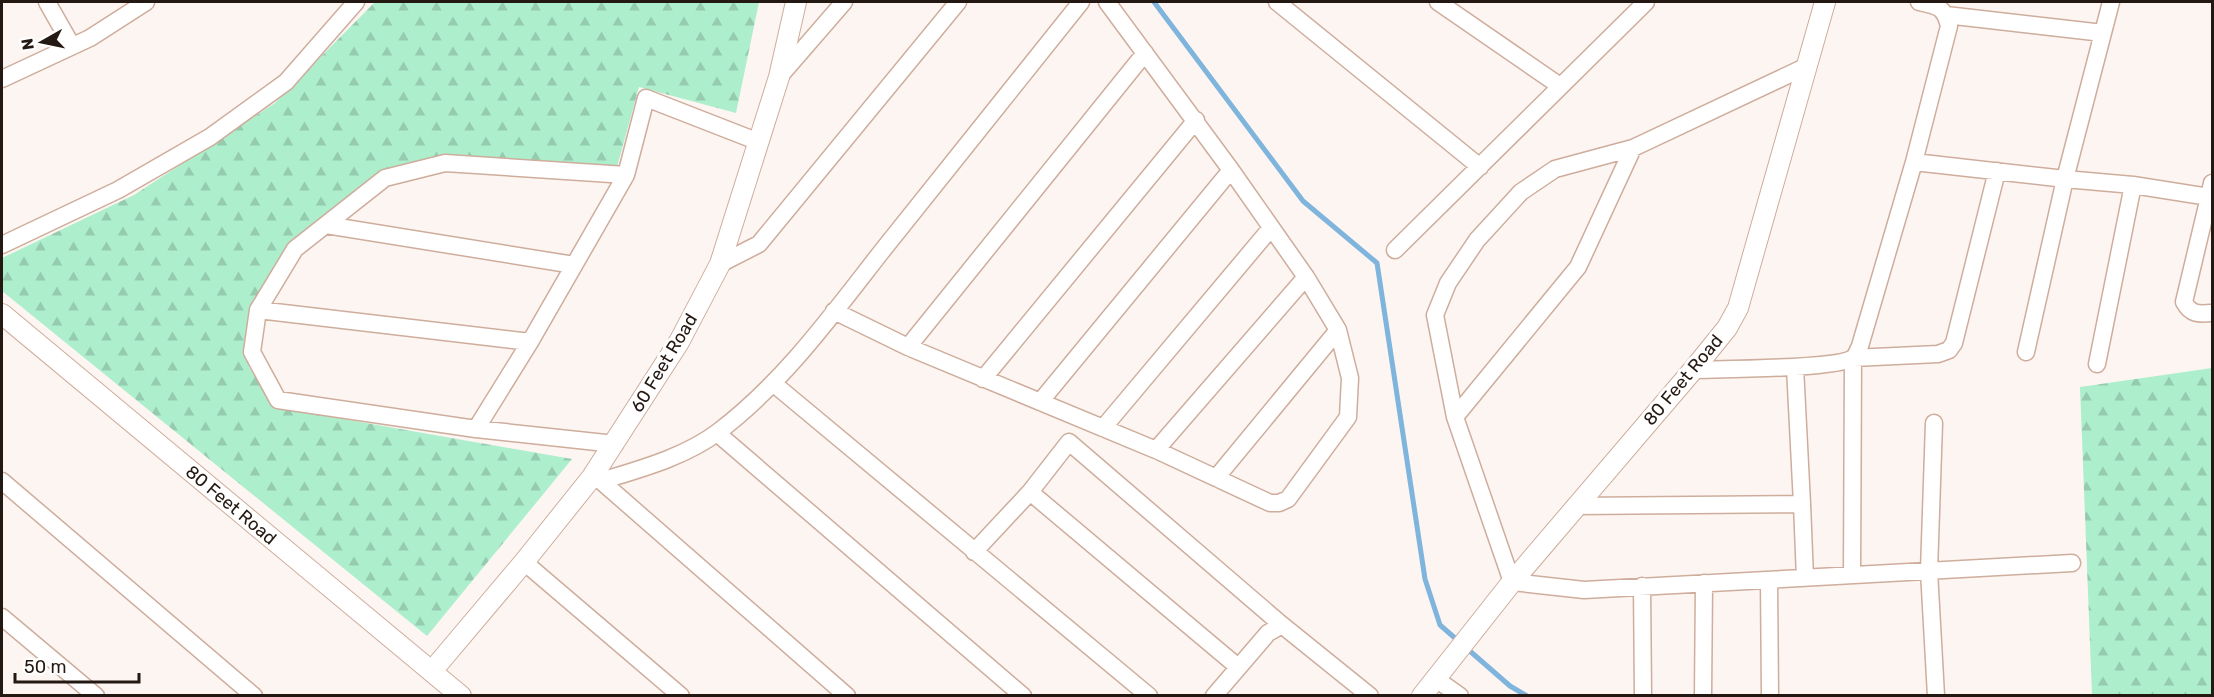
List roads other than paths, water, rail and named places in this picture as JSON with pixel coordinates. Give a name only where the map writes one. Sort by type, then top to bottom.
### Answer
[{"type":"street","points":[[47,2],[72,46]]},
{"type":"street","points":[[2,79],[90,38],[146,2]]},
{"type":"street","points":[[2,245],[118,190],[210,137],[286,82],[356,2]]},
{"type":"street","name":"60 Feet Road","points":[[432,671],[597,479],[615,444],[679,342],[720,264],[779,77],[796,2]]},
{"type":"street","points":[[779,77],[844,2]]},
{"type":"street","points":[[720,264],[759,244],[958,2]]},
{"type":"street","points":[[597,479],[672,456],[717,434],[774,384],[1081,2]]},
{"type":"street","points":[[834,311],[908,347],[1156,450],[1270,503],[1279,503],[1288,499],[1348,417],[1350,378],[1338,330],[1306,277],[1196,120],[1107,2]]},
{"type":"street","points":[[1277,2],[1480,167]]},
{"type":"street","points":[[1438,2],[1560,86]]},
{"type":"street","name":"80 Feet Road","points":[[1422,696],[1512,582],[1727,328],[1738,308],[1825,2]]},
{"type":"street","points":[[1852,575],[1853,358],[1860,346],[1914,162],[1949,26],[1946,15],[1939,7],[1919,2]]},
{"type":"street","points":[[2026,352],[2065,179],[2111,2]]},
{"type":"street","points":[[1395,250],[1642,3]]},
{"type":"street","points":[[1946,15],[2103,33]]},
{"type":"street","points":[[908,347],[1145,52]]},
{"type":"street","points":[[1805,67],[1633,148],[1555,169],[1521,192],[1477,240],[1448,283],[1435,315],[1455,417],[1512,582],[1584,590],[2072,563]]},
{"type":"street","points":[[476,429],[530,342],[626,175],[646,98],[759,142]]},
{"type":"street","points":[[982,379],[1196,120]]},
{"type":"street","points":[[1455,417],[1578,267],[1633,148]]},
{"type":"street","points":[[1914,162],[2133,186],[2211,190],[2206,238],[2184,302],[2195,314],[2212,313]]},
{"type":"street","points":[[615,444],[476,429],[278,400],[252,352],[258,310],[295,249],[385,178],[445,163],[626,175]]},
{"type":"street","points":[[1040,402],[1231,170]]},
{"type":"street","points":[[1693,370],[1795,367],[1839,363],[1853,358],[1938,354],[1949,350],[1954,343],[1997,171]]},
{"type":"street","points":[[2097,364],[2133,186]]},
{"type":"street","points":[[326,225],[574,265]]},
{"type":"street","points":[[1103,428],[1271,228]]},
{"type":"street","points":[[1156,450],[1306,277]]},
{"type":"street","points":[[258,310],[530,342]]},
{"type":"street","name":"80 Feet Road","points":[[2,314],[461,696]]},
{"type":"street","points":[[1216,478],[1338,330]]},
{"type":"street","points":[[1795,367],[1805,578]]},
{"type":"street","points":[[774,384],[1149,696]]},
{"type":"street","points":[[1934,423],[1929,571],[1936,696]]},
{"type":"street","points":[[717,434],[1023,696]]},
{"type":"street","points":[[974,552],[1030,492],[1069,442],[1282,625],[1370,696]]},
{"type":"street","points":[[597,479],[847,696]]},
{"type":"street","points":[[2,481],[254,696]]},
{"type":"street","points":[[1030,492],[1238,667]]},
{"type":"street","points":[[1575,506],[1802,504]]},
{"type":"street","points":[[524,562],[681,696]]},
{"type":"street","points":[[1769,580],[1770,696]]},
{"type":"street","points":[[1703,696],[1704,583]]},
{"type":"street","points":[[1642,586],[1643,696]]},
{"type":"street","points":[[2,617],[96,696]]},
{"type":"street","points":[[1214,696],[1268,633],[1282,625]]},
{"type":"street","points":[[1436,679],[1460,696]]},
{"type":"waterway","points":[[1154,2],[1303,201],[1377,263],[1425,579],[1440,625],[1510,686],[1527,696]]}]
